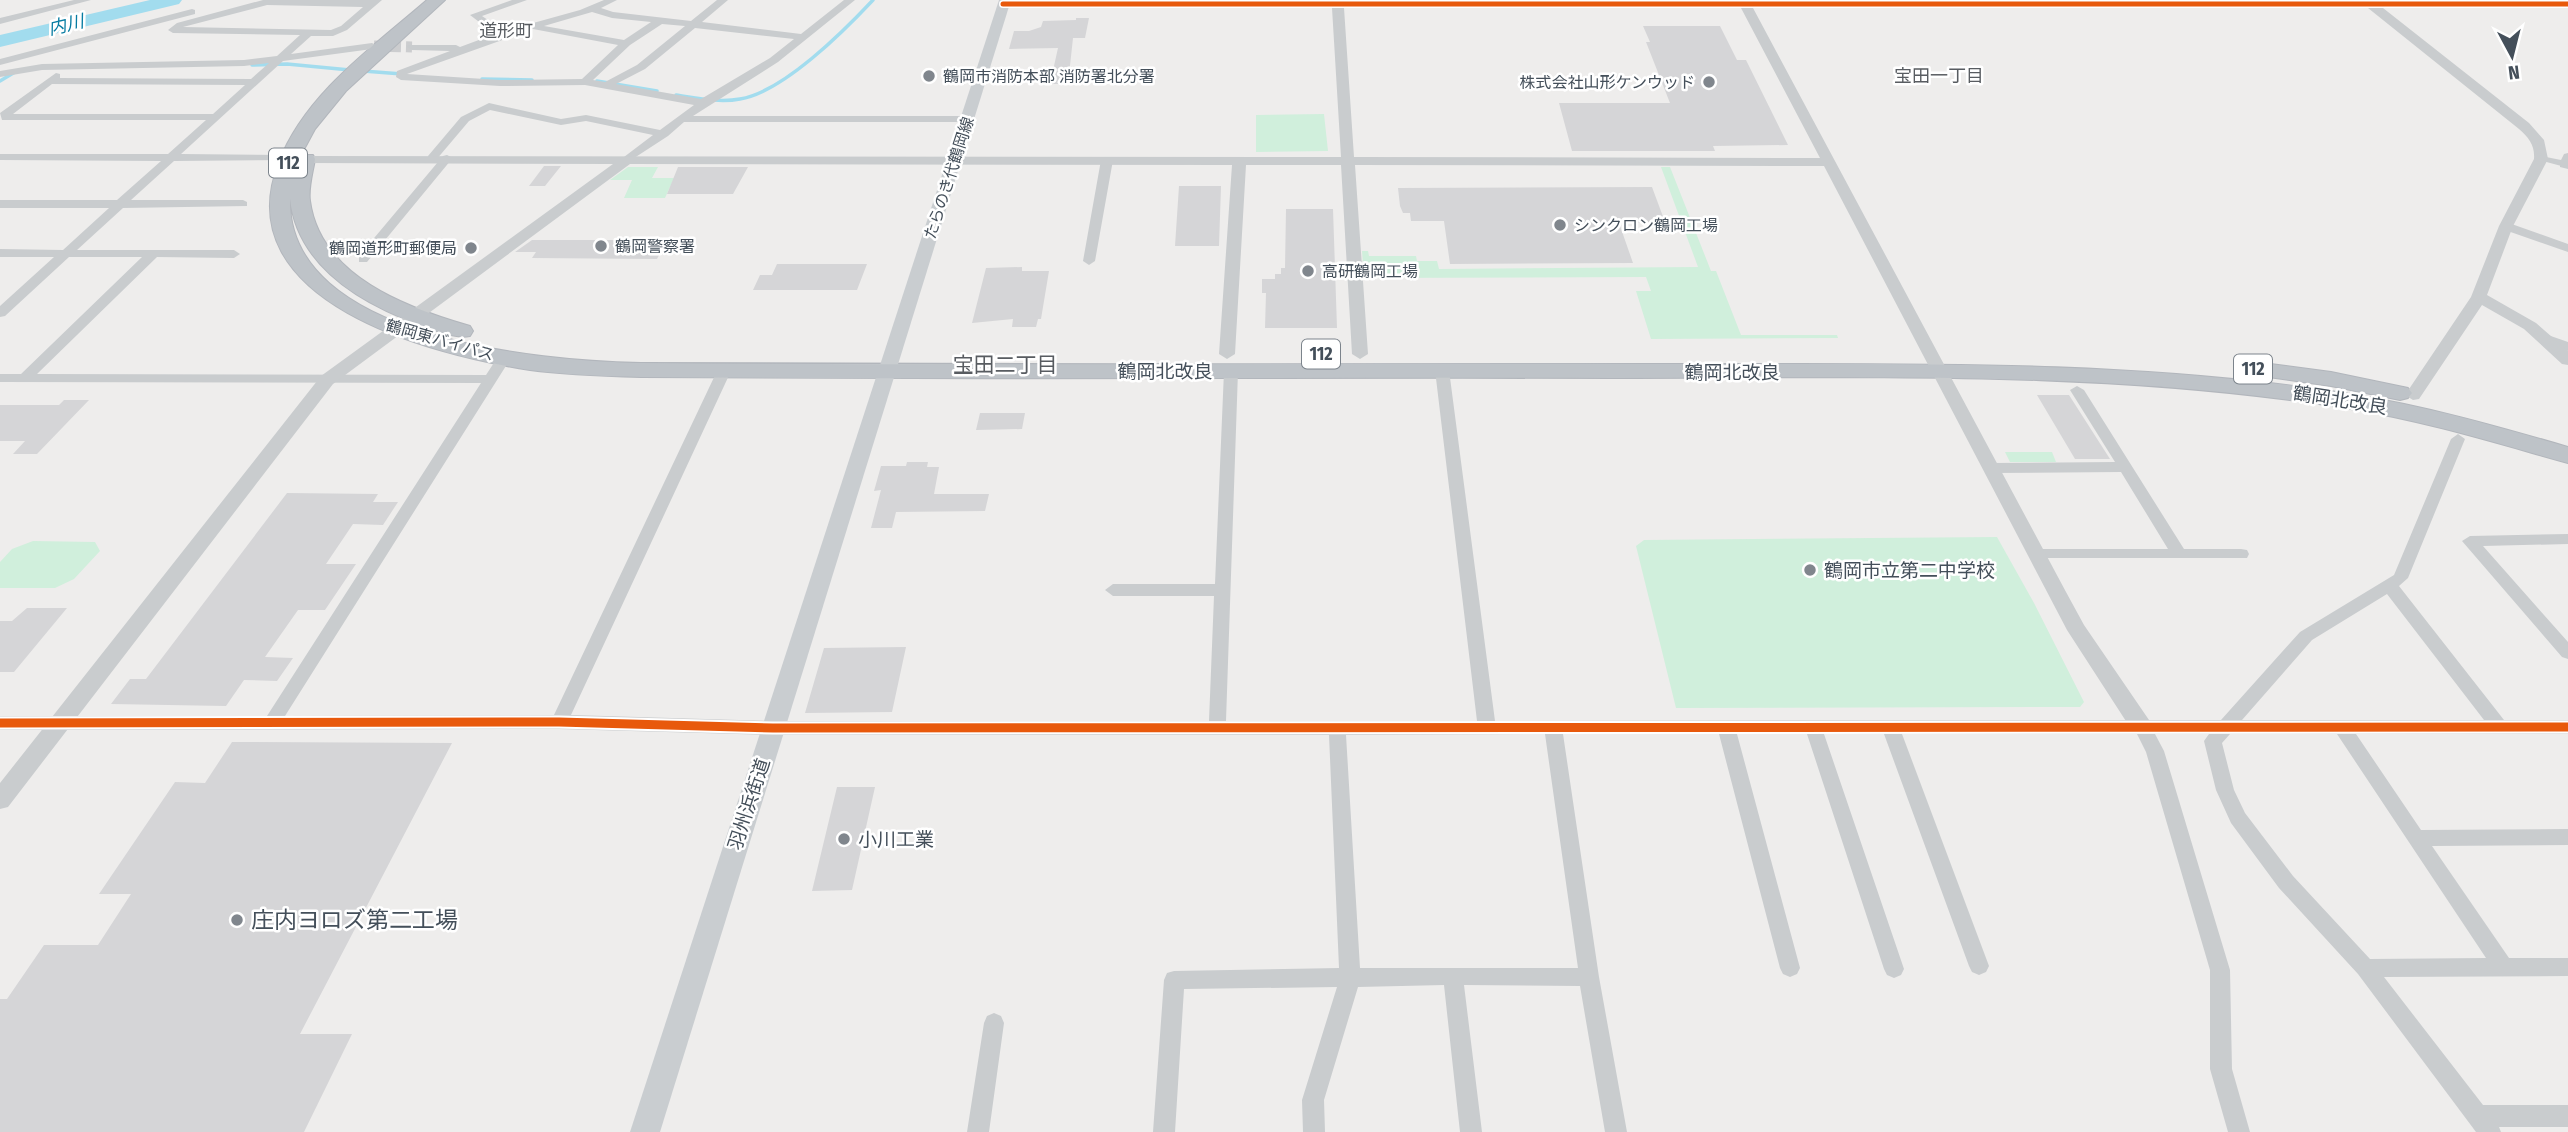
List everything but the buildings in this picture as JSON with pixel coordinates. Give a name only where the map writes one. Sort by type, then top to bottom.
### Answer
[{"type":"highway","name":"鶴岡東バイパス","points":[[437,0],[326,104],[312,121],[281,196],[281,223],[286,243],[312,279],[348,308],[394,330],[504,358],[611,369],[724,371],[890,363]]},
{"type":"highway","name":"鶴岡東バイパス","points":[[453,0],[353,92],[298,158],[303,213],[314,239],[334,268],[367,295],[415,315],[482,335],[573,349],[890,363]]},
{"type":"highway","name":"鶴岡北改良","points":[[1229,363],[1360,354],[1935,364],[2096,374],[2256,387],[2412,412],[2568,455]]},
{"type":"highway","name":"鶴岡北改良","points":[[890,363],[1229,363],[1442,370],[1935,364],[2087,357],[2162,360],[2331,379],[2482,412],[2568,438]]},
{"type":"main road","name":"たらのき代鶴岡線","points":[[890,363],[1004,2]]},
{"type":"main road","name":"羽州浜街道","points":[[645,1132],[890,363]]},
{"type":"street","points":[[0,21],[86,0]]},
{"type":"street","points":[[0,62],[238,0]]},
{"type":"street","points":[[502,35],[475,15],[522,0]]},
{"type":"street","points":[[612,0],[465,48],[401,73],[401,77],[500,83],[609,84],[703,103]]},
{"type":"street","points":[[609,84],[641,67],[723,0]]},
{"type":"street","points":[[0,800],[327,380],[703,103],[774,60],[850,0]]},
{"type":"street","points":[[271,1],[375,2],[338,31],[308,33],[173,30],[180,25],[271,1]]},
{"type":"street","points":[[1004,2],[1338,5],[1538,2],[2568,4]]},
{"type":"street","points":[[1744,2],[1826,162],[2077,630],[2155,751],[2220,970],[2221,1069],[2239,1132]]},
{"type":"street","points":[[2369,2],[2525,125],[2540,143],[2540,159],[2506,226],[2479,297],[2413,395]]},
{"type":"street","points":[[1338,5],[1360,354]]},
{"type":"street","points":[[592,8],[612,15],[802,37]]},
{"type":"street","points":[[585,82],[626,43],[660,21]]},
{"type":"street","points":[[531,27],[626,43]]},
{"type":"street","points":[[0,313],[308,33]]},
{"type":"street","points":[[0,74],[18,69],[69,66],[277,60],[372,46]]},
{"type":"street","points":[[412,47],[465,48]]},
{"type":"street","points":[[1,118],[69,66]]},
{"type":"street","points":[[49,81],[253,82]]},
{"type":"street","points":[[363,259],[440,158],[465,119],[489,106],[561,122],[586,118],[664,134]]},
{"type":"street","points":[[1,118],[215,117]]},
{"type":"street","points":[[682,119],[968,119]]},
{"type":"street","points":[[0,157],[1826,162]]},
{"type":"street","points":[[0,169],[14,157]]},
{"type":"street","points":[[2540,159],[2567,162]]},
{"type":"street","points":[[1089,261],[1107,160]]},
{"type":"street","points":[[1217,727],[1229,363],[1239,160]]},
{"type":"street","points":[[0,204],[243,204]]},
{"type":"street","points":[[2506,226],[2568,248]]},
{"type":"street","points":[[0,253],[234,254]]},
{"type":"street","points":[[25,378],[153,254]]},
{"type":"street","points":[[2479,297],[2507,311],[2545,338],[2568,360]]},
{"type":"street","points":[[2545,338],[2568,347]]},
{"type":"street","points":[[272,722],[504,358]]},
{"type":"street","points":[[1442,370],[1487,727]]},
{"type":"street","points":[[559,722],[724,371]]},
{"type":"street","points":[[0,378],[490,379]]},
{"type":"street","points":[[2077,390],[2179,554]]},
{"type":"street","points":[[2458,439],[2400,578],[2306,636],[2213,741],[2225,790],[2238,818],[2286,882],[2365,968],[2485,1124],[2568,1116]]},
{"type":"street","points":[[1990,468],[2125,467]]},
{"type":"street","points":[[2568,540],[2470,541],[2568,653]]},
{"type":"street","points":[[2037,554],[2241,554]]},
{"type":"street","points":[[2388,584],[2499,727]]},
{"type":"street","points":[[1113,590],[1222,590]]},
{"type":"street","points":[[2549,631],[2568,631]]},
{"type":"street","points":[[0,723],[559,722],[774,728],[2568,727]]},
{"type":"street","points":[[1314,1132],[1313,1100],[1350,978],[1338,727]]},
{"type":"street","points":[[1553,727],[1589,978],[1616,1132]]},
{"type":"street","points":[[1726,727],[1790,968]]},
{"type":"street","points":[[1813,727],[1894,970]]},
{"type":"street","points":[[1890,727],[1979,966]]},
{"type":"street","points":[[2342,728],[2503,967]]},
{"type":"street","points":[[2416,838],[2568,837]]},
{"type":"street","points":[[2365,968],[2568,967]]},
{"type":"street","points":[[1164,1132],[1174,981],[1453,976],[1589,978]]},
{"type":"street","points":[[1453,976],[1471,1132]]},
{"type":"street","points":[[978,1132],[994,1023]]},
{"type":"green space","points":[[1324,114],[1328,151],[1256,152],[1256,115]]},
{"type":"green space","points":[[628,167],[658,167],[652,178],[674,178],[665,198],[624,198],[632,180],[610,180]]},
{"type":"green space","points":[[1661,167],[1670,167],[1711,271],[1716,271],[1741,335],[1837,335],[1838,338],[1651,339],[1636,291],[1651,291],[1646,277],[1364,278],[1362,251],[1368,251],[1369,256],[1416,256],[1417,261],[1437,261],[1439,269],[1698,267]]},
{"type":"green space","points":[[2005,452],[2052,452],[2056,462],[2010,462]]},
{"type":"green space","points":[[1997,537],[2084,702],[2080,707],[1676,708],[1636,546],[1644,540]]},
{"type":"green space","points":[[33,541],[95,542],[100,551],[74,579],[55,588],[0,588],[0,562],[12,549]]},
{"type":"waterway","name":"内川","points":[[0,41],[173,0]]},
{"type":"waterway","points":[[676,95],[724,100],[757,94],[775,85],[812,58],[873,0]]},
{"type":"waterway","points":[[252,65],[287,64],[350,70]]},
{"type":"waterway","points":[[363,71],[402,74]]},
{"type":"waterway","points":[[0,81],[15,72]]},
{"type":"waterway","points":[[482,79],[532,80]]},
{"type":"waterway","points":[[597,81],[657,91]]},
{"type":"tunnel","points":[[374,46],[412,47]]},
{"type":"cycle path","points":[[1003,4],[2568,4]]},
{"type":"cycle path","points":[[0,723],[559,722],[773,728],[2568,727]]},
{"type":"place","name":"鶴岡市消防本部 消防署北分署","points":[[929,76]]},
{"type":"place","name":"株式会社山形ケンウッド","points":[[1709,82]]},
{"type":"place","name":"シンクロン鶴岡工場","points":[[1560,225]]},
{"type":"place","name":"鶴岡警察署","points":[[601,246]]},
{"type":"place","name":"鶴岡道形町郵便局","points":[[471,248]]},
{"type":"place","name":"高研鶴岡工場","points":[[1308,271]]},
{"type":"place","name":"鶴岡市立第二中学校","points":[[1810,570]]},
{"type":"place","name":"小川工業","points":[[844,839]]},
{"type":"place","name":"庄内ヨロズ第二工場","points":[[237,920]]},
{"type":"district","name":"道形町","points":[[506,31]]},
{"type":"district","name":"宝田一丁目","points":[[1939,76]]},
{"type":"district","name":"宝田二丁目","points":[[1005,365]]}]
